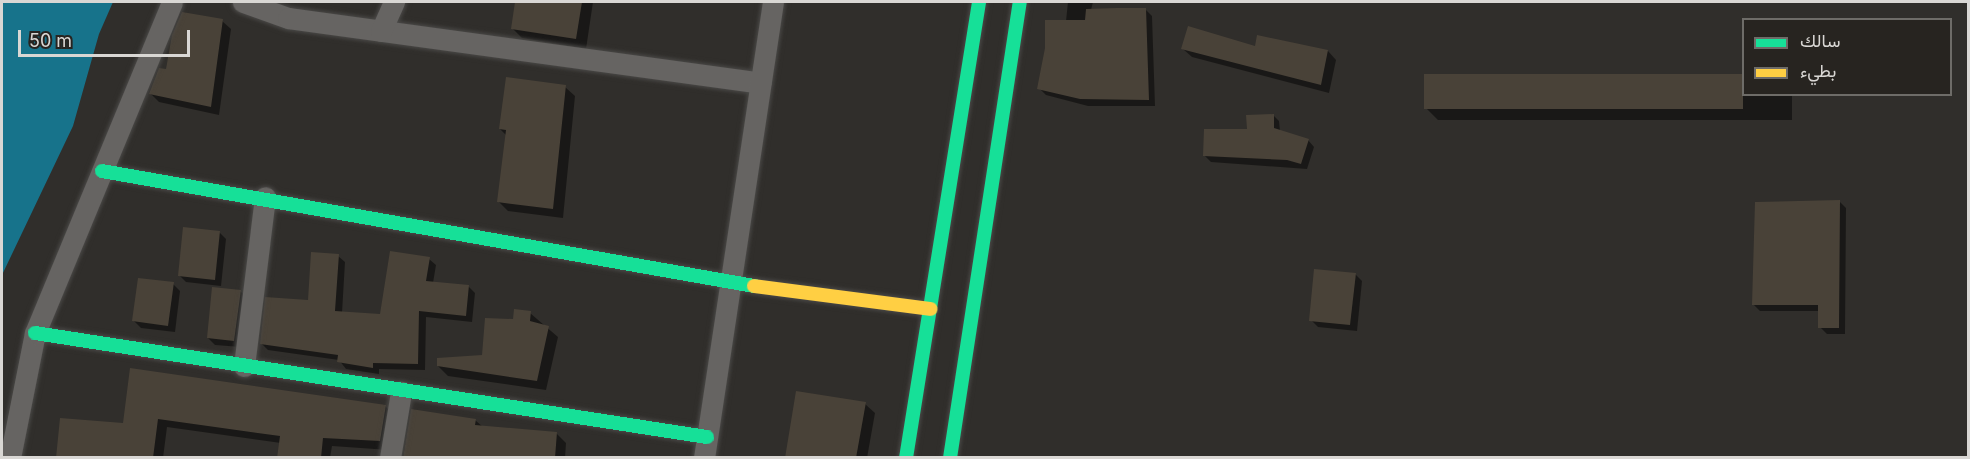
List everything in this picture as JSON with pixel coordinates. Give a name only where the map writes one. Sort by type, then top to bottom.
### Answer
[{"type":"street","points":[[10,458],[35,333],[172,2]]},
{"type":"street","points":[[243,2],[288,18],[761,83]]},
{"type":"street","points":[[381,31],[394,2]]},
{"type":"street","points":[[35,333],[401,392],[705,447],[732,283],[773,2]]},
{"type":"street","points":[[906,458],[979,2]]},
{"type":"street","points":[[950,458],[1020,2]]},
{"type":"street","points":[[102,171],[265,197],[732,283],[931,309]]},
{"type":"street","points":[[244,366],[265,197]]},
{"type":"street","points":[[390,458],[401,392]]},
{"type":"water","points":[[2,2],[113,2],[99,34],[73,126],[2,275]]},
{"type":"building","points":[[515,2],[582,2],[576,39],[511,29]]},
{"type":"building","points":[[1146,8],[1149,100],[1080,99],[1037,89],[1045,48],[1045,20],[1085,20],[1086,9]]},
{"type":"building","points":[[182,12],[223,19],[211,107],[149,94],[159,68],[166,69],[172,35]]},
{"type":"building","points":[[1188,26],[1255,46],[1257,35],[1328,50],[1321,85],[1181,49]]},
{"type":"building","points":[[1424,74],[1742,74],[1743,109],[1424,109]]},
{"type":"building","points":[[506,77],[566,85],[553,209],[497,202],[506,130],[499,129]]},
{"type":"building","points":[[1274,114],[1274,128],[1309,139],[1301,164],[1287,160],[1203,156],[1204,129],[1247,129],[1246,115]]},
{"type":"building","points":[[1840,200],[1839,328],[1818,328],[1818,305],[1752,305],[1755,202]]},
{"type":"building","points":[[183,227],[220,231],[215,280],[178,276]]},
{"type":"building","points":[[390,251],[430,257],[426,281],[469,285],[466,316],[419,311],[418,364],[373,363],[373,368],[337,362],[338,355],[260,344],[265,297],[308,300],[311,252],[339,254],[335,311],[380,314]]},
{"type":"building","points":[[1314,269],[1356,273],[1350,325],[1309,321]]},
{"type":"building","points":[[138,278],[174,282],[168,326],[132,321]]},
{"type":"building","points":[[212,287],[241,290],[234,341],[207,338]]},
{"type":"building","points":[[514,309],[531,311],[530,321],[549,326],[537,381],[437,366],[437,358],[482,355],[485,318],[513,319]]},
{"type":"building","points":[[130,368],[386,405],[380,441],[323,438],[321,458],[277,458],[280,436],[158,419],[153,458],[56,458],[60,418],[123,423]]},
{"type":"building","points":[[796,391],[866,402],[856,458],[785,458]]},
{"type":"building","points":[[411,409],[476,419],[475,425],[557,432],[555,458],[403,458]]},
{"type":"traffic: fast","points":[[906,458],[979,2]]},
{"type":"traffic: fast","points":[[950,458],[1020,2]]},
{"type":"traffic: fast","points":[[102,171],[754,286]]},
{"type":"traffic: fast","points":[[35,333],[707,437]]},
{"type":"traffic: slow","points":[[754,286],[931,309]]}]
